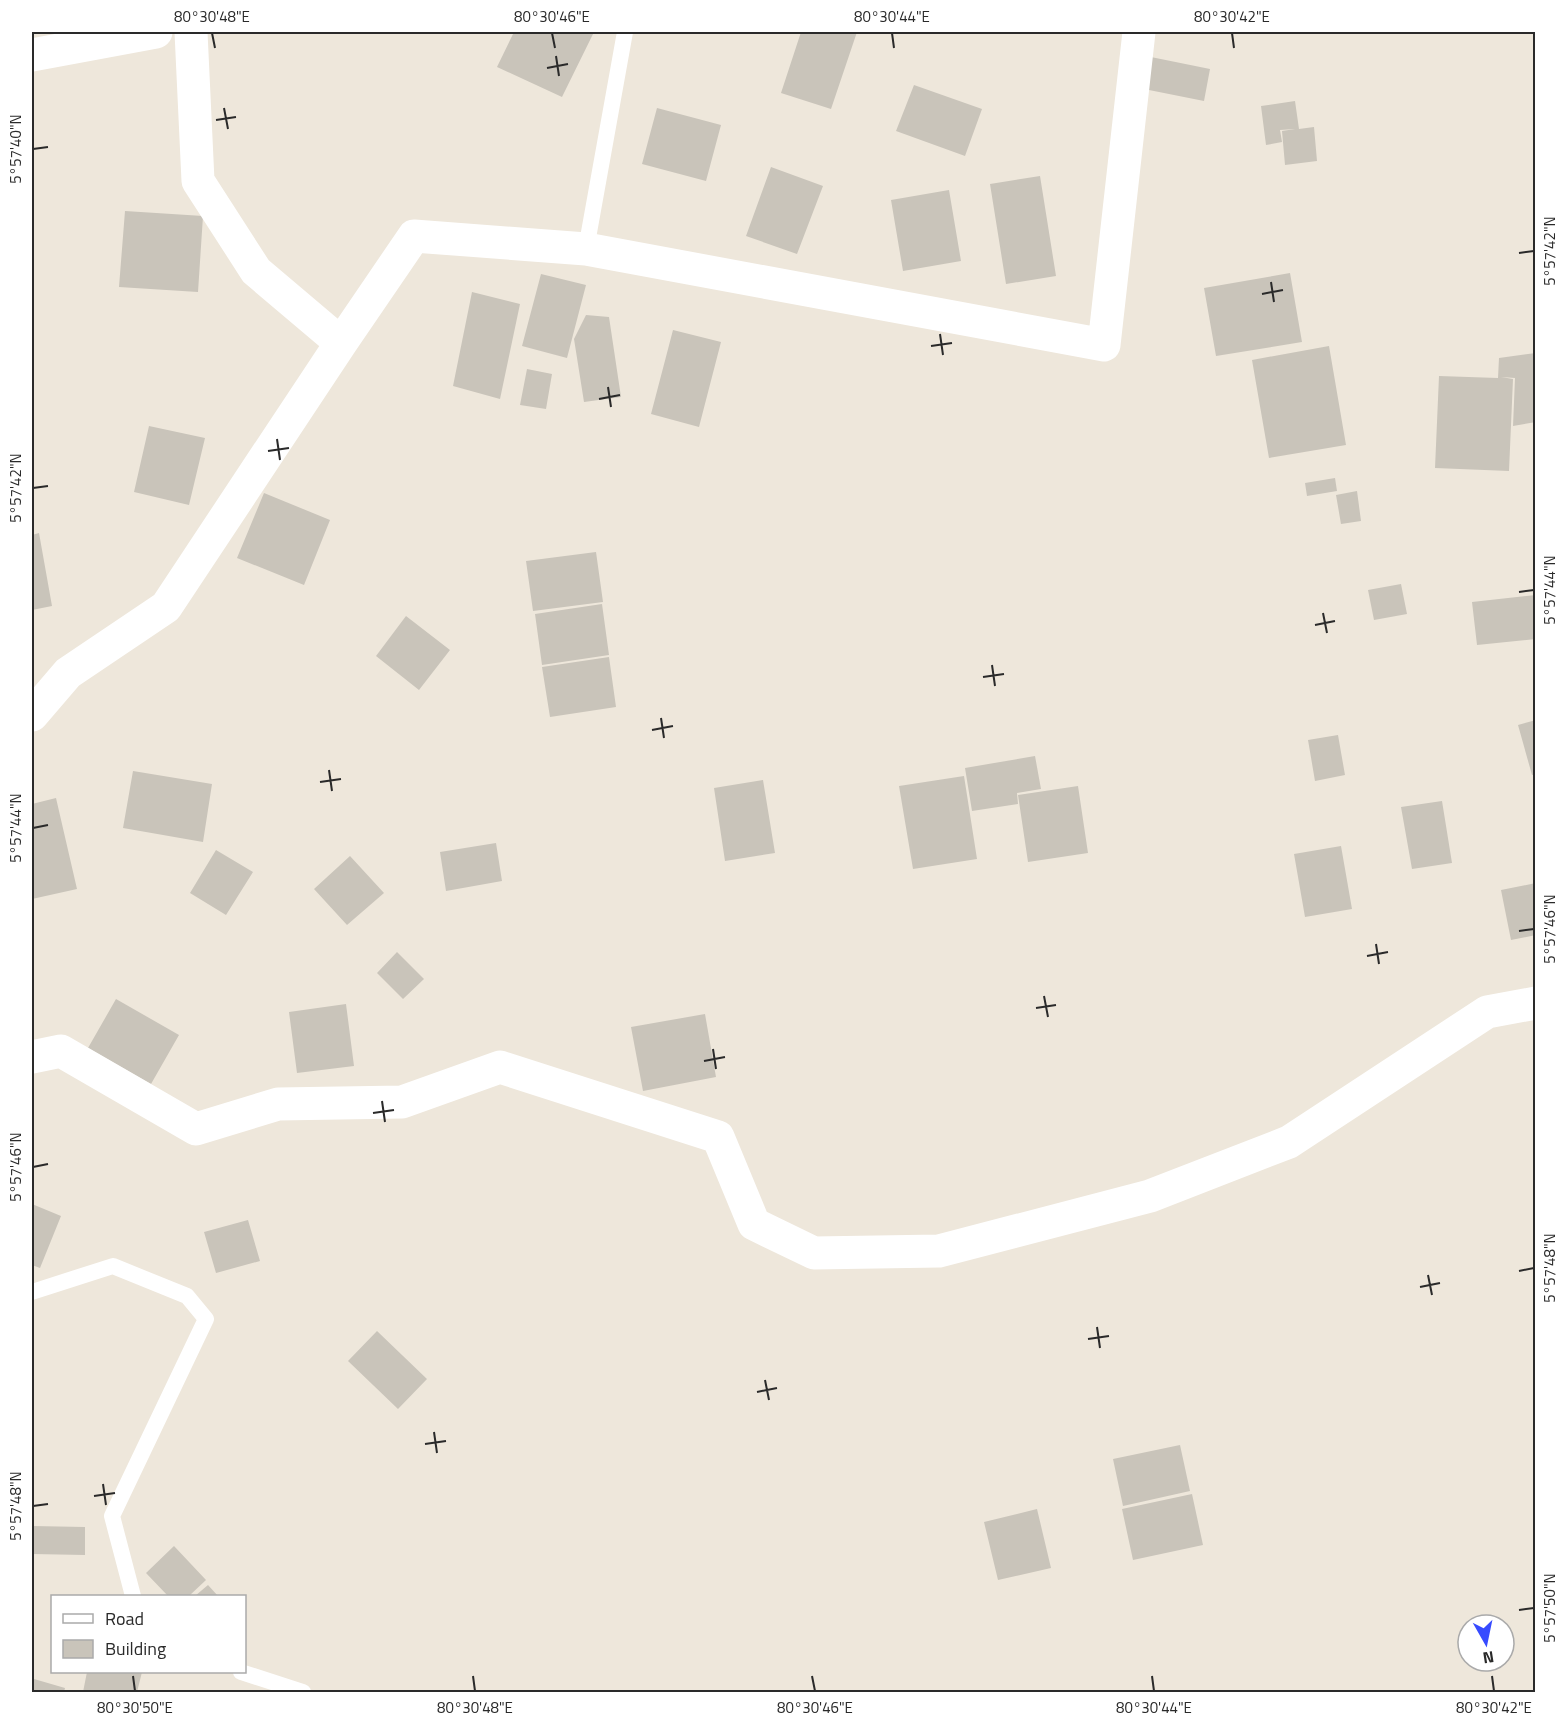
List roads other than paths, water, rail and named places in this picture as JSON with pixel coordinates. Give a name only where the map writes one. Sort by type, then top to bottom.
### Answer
[{"type":"street","points":[[32,55],[156,32]]},
{"type":"street","points":[[192,32],[198,181],[256,271],[341,343]]},
{"type":"street","points":[[32,715],[68,673],[166,607],[414,236],[586,249],[1104,345],[1139,32]]},
{"type":"street","points":[[32,1057],[61,1051],[196,1129],[278,1104],[402,1102],[500,1067],[718,1137],[754,1224],[814,1253],[939,1251],[1150,1196],[1289,1142],[1487,1012],[1536,1003]]},
{"type":"lane","points":[[586,249],[625,32]]},
{"type":"lane","points":[[32,1292],[113,1266],[187,1296],[206,1318],[112,1516],[133,1595]]},
{"type":"lane","points":[[246,1673],[303,1692]]}]
